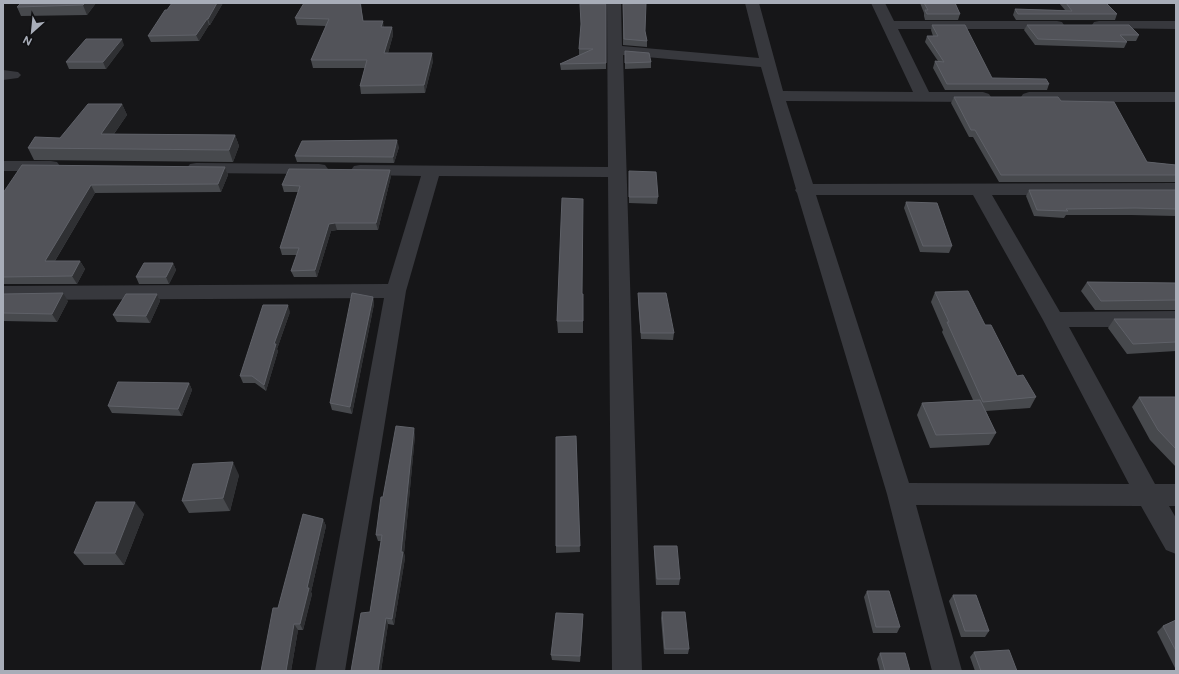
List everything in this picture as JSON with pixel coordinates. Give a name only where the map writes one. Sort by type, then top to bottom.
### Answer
[{"type":"street","points":[[614,3],[616,172],[627,671]]},
{"type":"street","points":[[752,3],[766,63],[804,190],[900,494],[947,671]]},
{"type":"street","points":[[878,3],[923,97]]},
{"type":"street","points":[[889,25],[1072,25]]},
{"type":"street","points":[[1088,25],[1176,25]]},
{"type":"street","points":[[615,50],[766,63]]},
{"type":"street","points":[[776,96],[1176,97]]},
{"type":"street","points":[[3,166],[66,167]]},
{"type":"street","points":[[178,168],[616,172]]},
{"type":"street","points":[[330,671],[396,291],[431,170]]},
{"type":"street","points":[[979,189],[1054,320],[1148,495],[1176,542]]},
{"type":"street","points":[[804,190],[1176,189]]},
{"type":"street","points":[[3,293],[396,291]]},
{"type":"street","points":[[1054,320],[1176,319]]},
{"type":"street","points":[[900,494],[1176,495]]},
{"type":"building","points":[[21,3],[85,3],[83,5],[17,7]]},
{"type":"building","points":[[172,3],[217,3],[208,19],[196,35],[148,36],[165,10],[167,10]]},
{"type":"building","points":[[304,3],[360,3],[363,21],[383,21],[381,27],[392,27],[384,53],[432,53],[424,85],[360,86],[367,60],[311,60],[329,19],[295,18]]},
{"type":"building","points":[[646,3],[645,31],[647,41],[624,39],[623,4]]},
{"type":"building","points":[[924,3],[955,3],[960,14],[927,14],[925,10],[928,10]]},
{"type":"building","points":[[1066,3],[1106,3],[1117,14],[1018,14],[1015,9],[1072,11]]},
{"type":"building","points":[[580,4],[606,4],[606,63],[560,64],[593,49],[579,49],[581,24]]},
{"type":"building","points":[[932,25],[965,25],[992,78],[1046,79],[1049,84],[947,84],[935,61],[944,62],[927,36],[938,36]]},
{"type":"building","points":[[1027,25],[1129,25],[1139,35],[1120,35],[1127,42],[1038,39]]},
{"type":"building","points":[[86,39],[122,39],[103,62],[66,62]]},
{"type":"building","points":[[625,51],[649,53],[651,62],[625,63]]},
{"type":"building","points":[[954,97],[1058,97],[1061,101],[1114,102],[1147,162],[1176,165],[1176,175],[1001,175],[975,130],[971,130]]},
{"type":"building","points":[[88,104],[122,104],[101,134],[235,135],[229,150],[28,148],[35,137],[60,138]]},
{"type":"building","points":[[397,140],[393,157],[295,156],[302,141]]},
{"type":"building","points":[[22,165],[225,167],[218,184],[91,185],[45,261],[80,261],[72,276],[3,277],[3,193]]},
{"type":"building","points":[[289,169],[390,170],[376,223],[329,224],[315,270],[291,271],[299,248],[280,248],[300,186],[282,185]]},
{"type":"building","points":[[629,171],[656,172],[658,197],[629,197]]},
{"type":"building","points":[[1029,190],[1176,190],[1176,209],[1135,208],[1066,209],[1068,211],[1037,210]]},
{"type":"building","points":[[562,198],[583,199],[583,321],[557,321]]},
{"type":"building","points":[[906,202],[937,203],[952,246],[923,246]]},
{"type":"building","points":[[144,263],[173,263],[166,277],[136,277]]},
{"type":"building","points":[[1087,282],[1176,283],[1176,300],[1101,301]]},
{"type":"building","points":[[968,291],[985,325],[991,325],[1017,376],[1023,375],[1036,397],[983,402],[935,292]]},
{"type":"building","points":[[63,293],[52,314],[3,313],[3,294]]},
{"type":"building","points":[[352,293],[373,297],[350,407],[330,403]]},
{"type":"building","points":[[638,293],[666,293],[674,333],[641,333]]},
{"type":"building","points":[[126,294],[157,294],[146,316],[113,315]]},
{"type":"building","points":[[263,305],[288,305],[274,344],[276,344],[264,385],[252,376],[240,376]]},
{"type":"building","points":[[1114,319],[1176,319],[1176,342],[1133,344]]},
{"type":"building","points":[[118,382],[189,383],[178,409],[108,406]]},
{"type":"building","points":[[1139,397],[1176,397],[1176,449],[1158,430]]},
{"type":"building","points":[[980,400],[996,433],[936,435],[922,403]]},
{"type":"building","points":[[396,426],[414,428],[401,552],[403,552],[392,619],[386,618],[378,671],[351,671],[361,613],[370,612],[382,535],[376,535],[381,497],[383,497]]},
{"type":"building","points":[[576,436],[580,546],[556,546],[556,437]]},
{"type":"building","points":[[233,462],[223,498],[182,501],[193,464]]},
{"type":"building","points":[[96,502],[135,502],[115,553],[74,553]]},
{"type":"building","points":[[303,514],[323,519],[300,624],[294,624],[286,671],[261,671],[273,608],[278,608]]},
{"type":"building","points":[[654,546],[677,546],[680,579],[657,579]]},
{"type":"building","points":[[867,591],[889,591],[900,627],[876,627]]},
{"type":"building","points":[[953,595],[976,595],[989,631],[965,631]]},
{"type":"building","points":[[662,612],[685,612],[689,649],[665,649]]},
{"type":"building","points":[[556,613],[583,614],[580,656],[551,655]]},
{"type":"building","points":[[1176,620],[1176,651],[1163,626]]},
{"type":"building","points":[[1009,650],[1017,671],[981,671],[974,652]]},
{"type":"building","points":[[880,653],[905,653],[910,671],[885,671]]}]
